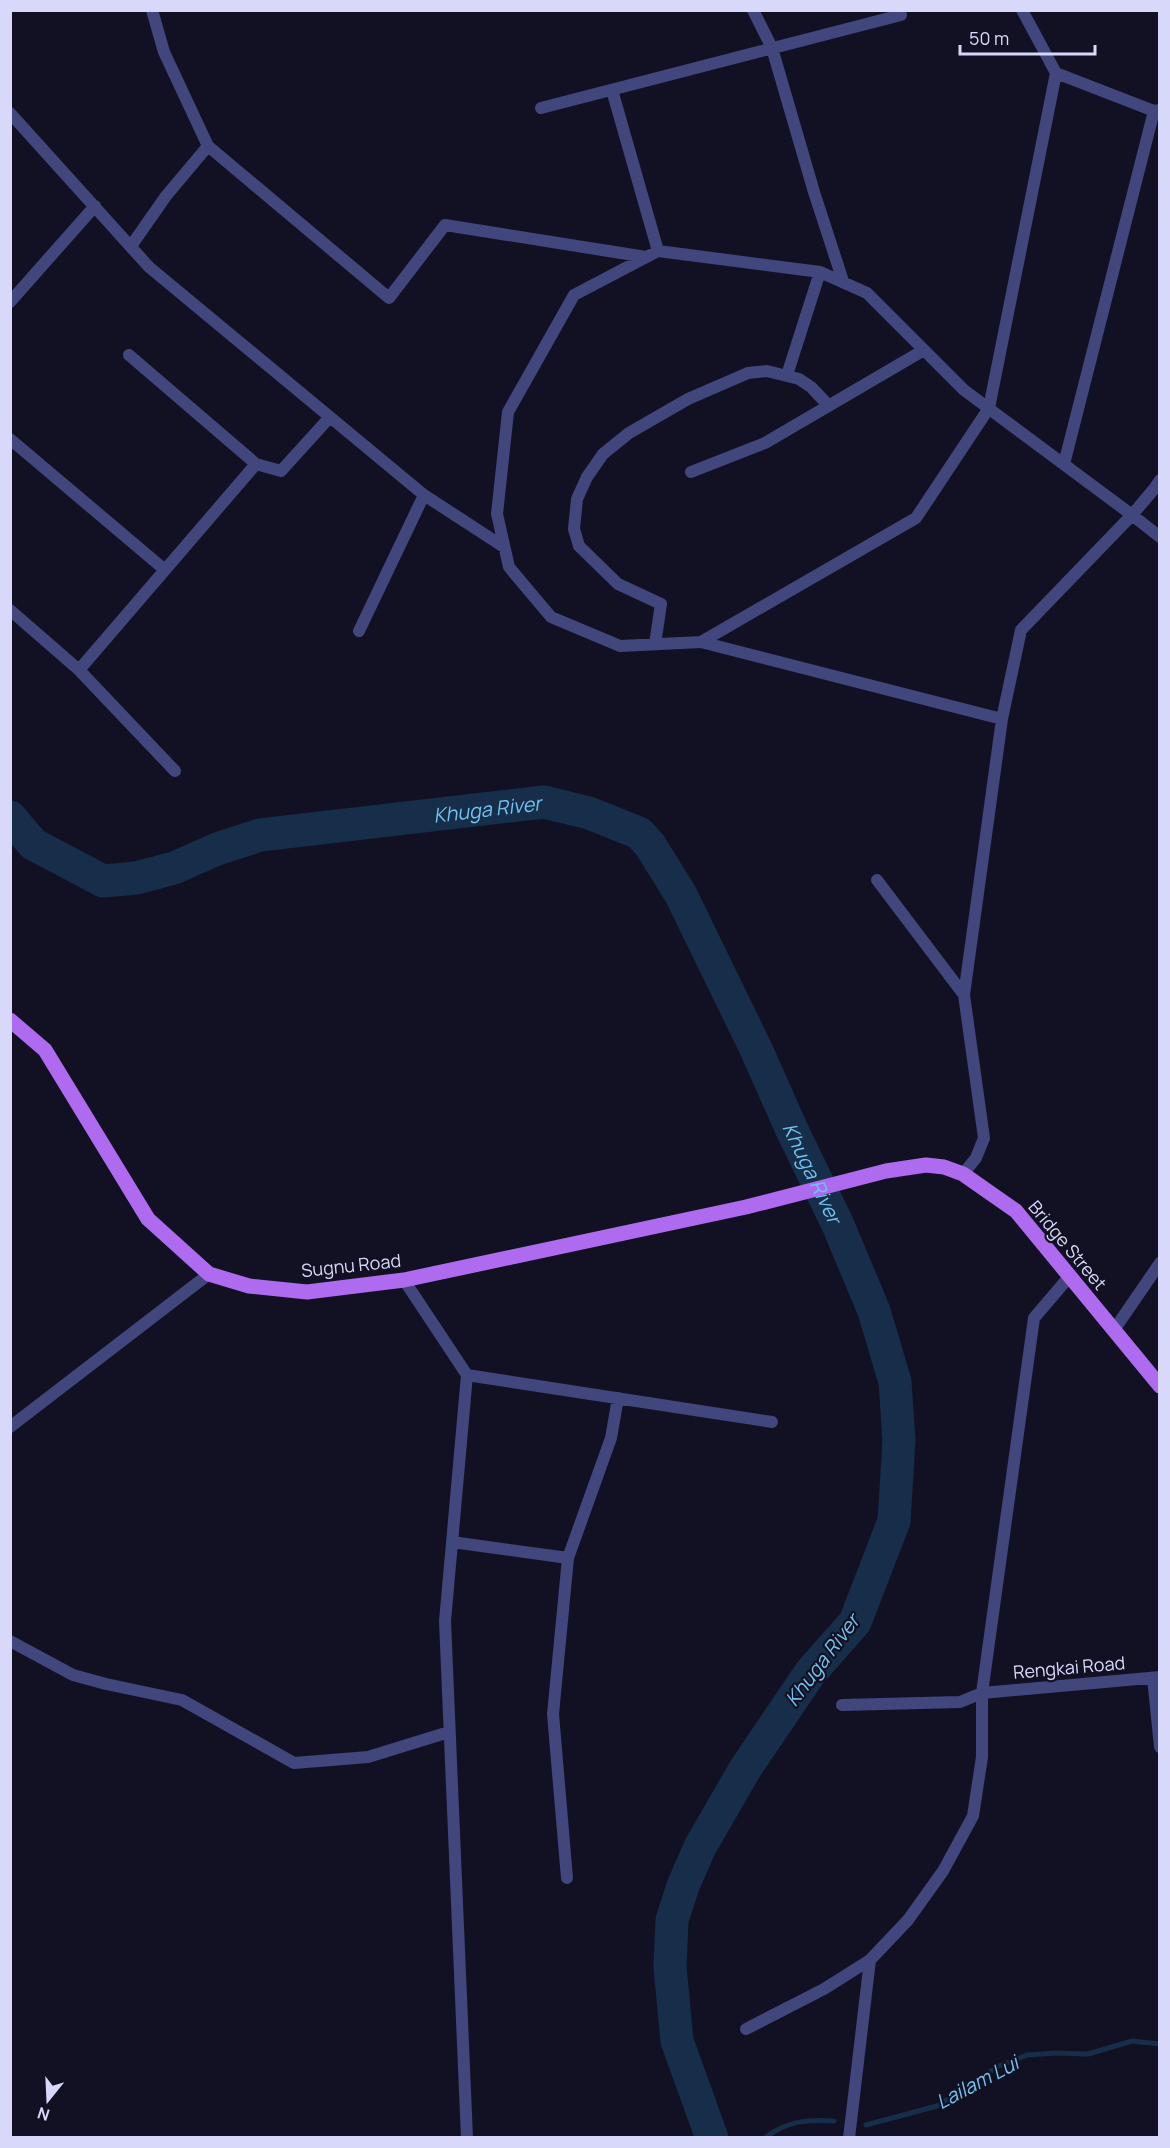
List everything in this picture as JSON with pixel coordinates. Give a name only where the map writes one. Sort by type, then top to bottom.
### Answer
[{"type":"main road","name":"Sugnu Road","points":[[10,1020],[45,1050],[148,1219],[209,1274],[249,1286],[307,1292],[404,1280],[746,1207],[886,1171]]},
{"type":"main road","name":"Bridge Street","points":[[886,1171],[926,1165],[944,1167],[963,1174],[1016,1211],[1160,1386]]},
{"type":"street","points":[[152,10],[164,52],[208,146],[389,298],[445,225],[646,257]]},
{"type":"street","points":[[753,10],[772,48],[843,281]]},
{"type":"street","points":[[700,642],[916,518],[989,408],[1056,73],[1022,10]]},
{"type":"street","points":[[541,108],[901,15]]},
{"type":"street","points":[[1056,73],[1157,110],[1064,464]]},
{"type":"street","points":[[612,90],[658,251]]},
{"type":"street","points":[[10,113],[149,267],[424,495],[504,547]]},
{"type":"street","points":[[131,246],[166,196],[208,146]]},
{"type":"street","points":[[10,302],[94,206]]},
{"type":"street","points":[[1002,719],[700,642],[620,646],[551,617],[509,567],[496,514],[508,412],[574,295],[658,251],[820,272],[843,281],[867,293],[964,390],[1160,537]]},
{"type":"street","points":[[787,375],[820,272]]},
{"type":"street","points":[[691,472],[765,443],[924,350]]},
{"type":"street","points":[[129,355],[256,464],[281,471],[330,417]]},
{"type":"street","points":[[655,644],[661,604],[618,584],[579,546],[574,529],[577,499],[587,477],[603,454],[629,433],[688,399],[748,373],[768,371],[787,375],[811,387],[829,406]]},
{"type":"street","points":[[10,439],[165,570]]},
{"type":"street","points":[[79,670],[256,464]]},
{"type":"street","points":[[963,1174],[976,1158],[984,1137],[964,995],[1002,719],[1021,630],[1132,515],[1160,480]]},
{"type":"street","points":[[359,631],[424,495]]},
{"type":"street","points":[[10,610],[79,670],[175,771]]},
{"type":"street","points":[[877,880],[964,995]]},
{"type":"street","points":[[1113,1330],[1160,1263]]},
{"type":"street","points":[[10,1427],[209,1274]]},
{"type":"street","points":[[746,2029],[824,1989],[870,1960],[914,1912],[943,1870],[974,1816],[982,1757],[982,1693],[1034,1318],[1069,1276]]},
{"type":"street","points":[[404,1280],[467,1375],[444,1620],[467,2138]]},
{"type":"street","points":[[467,1375],[772,1422]]},
{"type":"street","points":[[567,1878],[553,1714],[568,1558],[610,1438],[618,1398]]},
{"type":"street","points":[[452,1542],[568,1558]]},
{"type":"street","points":[[10,1641],[73,1675],[182,1700],[294,1763],[368,1757],[449,1732]]},
{"type":"street","points":[[1156,1677],[1160,1747]]},
{"type":"street","name":"Rengkai Road","points":[[842,1705],[960,1702],[982,1693],[1156,1677]]},
{"type":"street","points":[[849,2138],[870,1960]]},
{"type":"waterway","name":"Khuga River","points":[[10,817],[33,844],[103,881],[136,878],[174,868],[217,849],[260,835],[544,802],[589,813],[639,833],[650,845],[681,895],[838,1225],[874,1311],[895,1382],[899,1440],[894,1521],[855,1622],[810,1673],[745,1769],[700,1847],[683,1886],[672,1920],[670,1967],[677,2041],[712,2138]]},
{"type":"waterway","name":"Lailam Lui","points":[[866,2125],[937,2106],[999,2066],[1027,2055],[1088,2054],[1132,2041],[1160,2044]]},
{"type":"waterway","name":"Lailam Lui","points":[[765,2138],[781,2128],[798,2122],[834,2121]]}]
